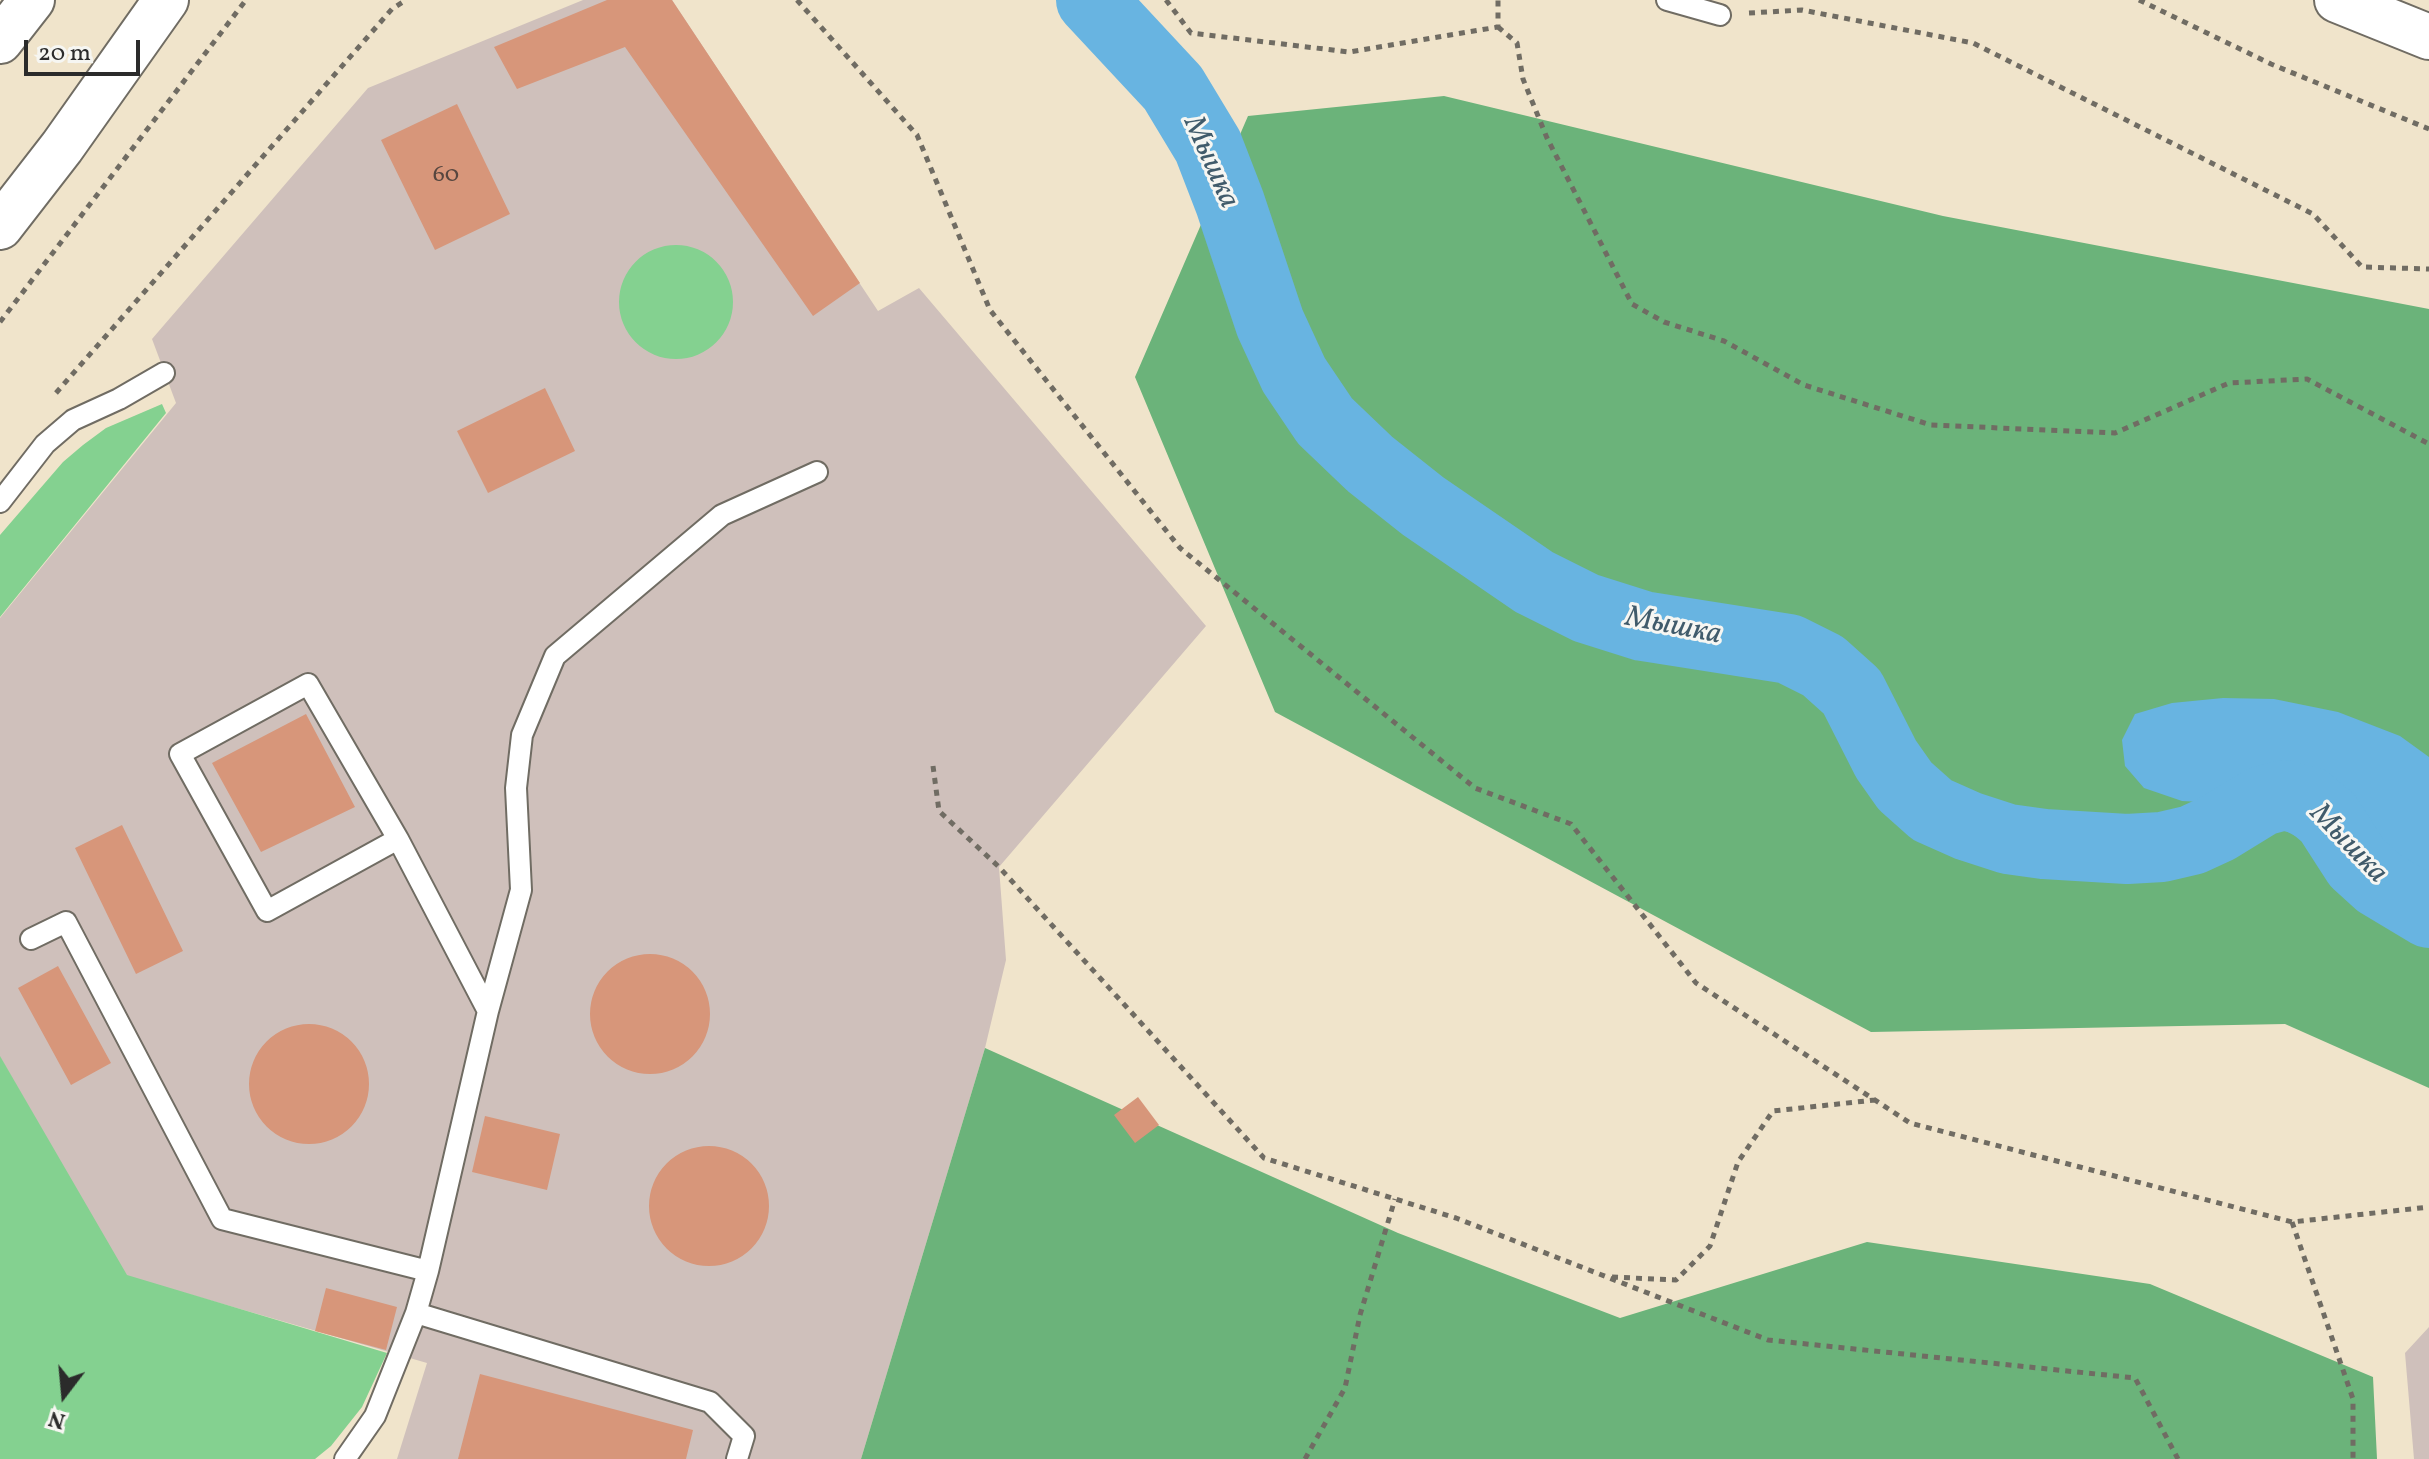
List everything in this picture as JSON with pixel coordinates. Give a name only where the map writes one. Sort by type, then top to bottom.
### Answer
[{"type":"main road","points":[[0,41],[32,0]]},
{"type":"main road","points":[[0,227],[62,147],[166,0]]},
{"type":"main road","points":[[2337,0],[2429,37]]},
{"type":"lane","points":[[1667,0],[1720,15]]},
{"type":"lane","points":[[0,502],[45,444],[73,420],[119,399],[164,373]]},
{"type":"lane","points":[[345,1459],[375,1416],[416,1313],[428,1271],[488,1011],[521,890],[516,788],[522,735],[555,656],[722,515],[817,472]]},
{"type":"lane","points":[[398,839],[267,911],[180,754],[308,684],[398,839],[488,1011]]},
{"type":"lane","points":[[31,939],[66,922],[222,1219],[428,1271]]},
{"type":"lane","points":[[416,1313],[710,1402],[744,1436],[737,1459]]},
{"type":"path","points":[[0,322],[246,0]]},
{"type":"path","points":[[49,401],[392,9],[406,0]]},
{"type":"path","points":[[797,0],[917,135],[990,310],[1180,548],[1475,788],[1571,824],[1696,983],[1910,1123],[2292,1222],[2429,1207]]},
{"type":"path","points":[[1166,0],[1191,33],[1349,52],[1498,27],[1517,43],[1523,79],[1547,138],[1632,304],[1664,322],[1724,341],[1804,385],[1931,425],[2115,433],[2229,383],[2307,379],[2429,444]]},
{"type":"path","points":[[1498,0],[1498,27]]},
{"type":"path","points":[[2139,0],[2271,64],[2429,129]]},
{"type":"path","points":[[1720,15],[1802,10],[1973,43],[2313,214],[2362,267],[2429,269]]},
{"type":"path","points":[[933,766],[939,811],[999,867],[1264,1158],[1456,1218],[1768,1340],[2135,1378],[2178,1459]]},
{"type":"path","points":[[1607,1277],[1676,1280],[1710,1246],[1738,1162],[1773,1111],[1875,1100]]},
{"type":"path","points":[[1305,1459],[1345,1388],[1360,1315],[1395,1199]]},
{"type":"path","points":[[2292,1222],[2353,1399],[2353,1459]]},
{"type":"shaded area","points":[[583,0],[672,0],[878,311],[919,288],[1206,626],[999,867],[1006,960],[985,1048],[861,1459],[397,1459],[427,1363],[126,1276],[0,1057],[0,618],[176,403],[152,339],[368,88]]},
{"type":"shaded area","points":[[2429,1327],[2429,1459],[2414,1459],[2405,1353]]},
{"type":"green space","points":[[1444,96],[1943,216],[2429,309],[2429,1088],[2285,1024],[1871,1032],[1275,712],[1135,377],[1248,116]]},
{"type":"green space","points":[[676,245],[698,249],[716,262],[729,280],[733,302],[729,324],[716,342],[698,355],[676,359],[654,355],[636,342],[623,324],[619,302],[623,280],[636,262],[654,249]]},
{"type":"green space","points":[[162,404],[166,413],[0,617],[0,535],[63,462],[83,445],[106,428]]},
{"type":"green space","points":[[985,1048],[1398,1233],[1620,1318],[1867,1242],[2150,1284],[2373,1377],[2377,1459],[861,1459]]},
{"type":"green space","points":[[0,1056],[127,1275],[387,1353],[362,1407],[331,1446],[315,1459],[0,1459]]},
{"type":"water","points":[[2223,698],[2274,699],[2338,712],[2400,736],[2429,757],[2429,929],[2381,905],[2306,842],[2266,820],[2219,803],[2182,801],[2144,788],[2125,766],[2122,740],[2135,714],[2172,703]]},
{"type":"building","points":[[607,0],[672,0],[860,283],[813,316],[625,47],[517,89],[494,47]]},
{"type":"building","points":[[457,104],[510,214],[435,250],[381,140]]},
{"type":"building","points":[[545,388],[575,451],[488,493],[457,431]]},
{"type":"building","points":[[306,714],[355,807],[261,852],[212,763]]},
{"type":"building","points":[[122,825],[183,951],[136,974],[75,848]]},
{"type":"building","points":[[650,954],[673,959],[692,972],[705,991],[710,1014],[705,1037],[692,1056],[673,1069],[650,1074],[627,1069],[608,1056],[595,1037],[590,1014],[595,991],[608,972],[627,959]]},
{"type":"building","points":[[58,966],[111,1063],[71,1085],[18,988]]},
{"type":"building","points":[[309,1024],[332,1029],[351,1042],[364,1061],[369,1084],[364,1107],[351,1126],[332,1139],[309,1144],[286,1139],[267,1126],[254,1107],[249,1084],[254,1061],[267,1042],[286,1029]]},
{"type":"building","points":[[1138,1097],[1159,1125],[1135,1143],[1114,1115]]},
{"type":"building","points":[[485,1116],[560,1134],[547,1190],[472,1172]]},
{"type":"building","points":[[709,1146],[732,1151],[751,1164],[764,1183],[769,1206],[764,1229],[751,1248],[732,1261],[709,1266],[686,1261],[667,1248],[654,1229],[649,1206],[654,1183],[667,1164],[686,1151]]},
{"type":"building","points":[[326,1288],[397,1307],[386,1350],[315,1331]]},
{"type":"building","points":[[480,1374],[693,1430],[686,1459],[458,1459]]},
{"type":"waterway","name":"Мышка","points":[[1091,0],[1173,88],[1208,146],[1270,323],[1294,375],[1325,421],[1370,464],[1423,506],[1534,582],[1586,608],[1643,626],[1789,649],[1823,666],[1852,692],[1886,759],[1905,786],[1932,810],[1968,826],[2008,839],[2044,844],[2127,849],[2162,847],[2192,840],[2262,801],[2284,795],[2308,801],[2328,818],[2357,863],[2379,883],[2429,913]]}]
